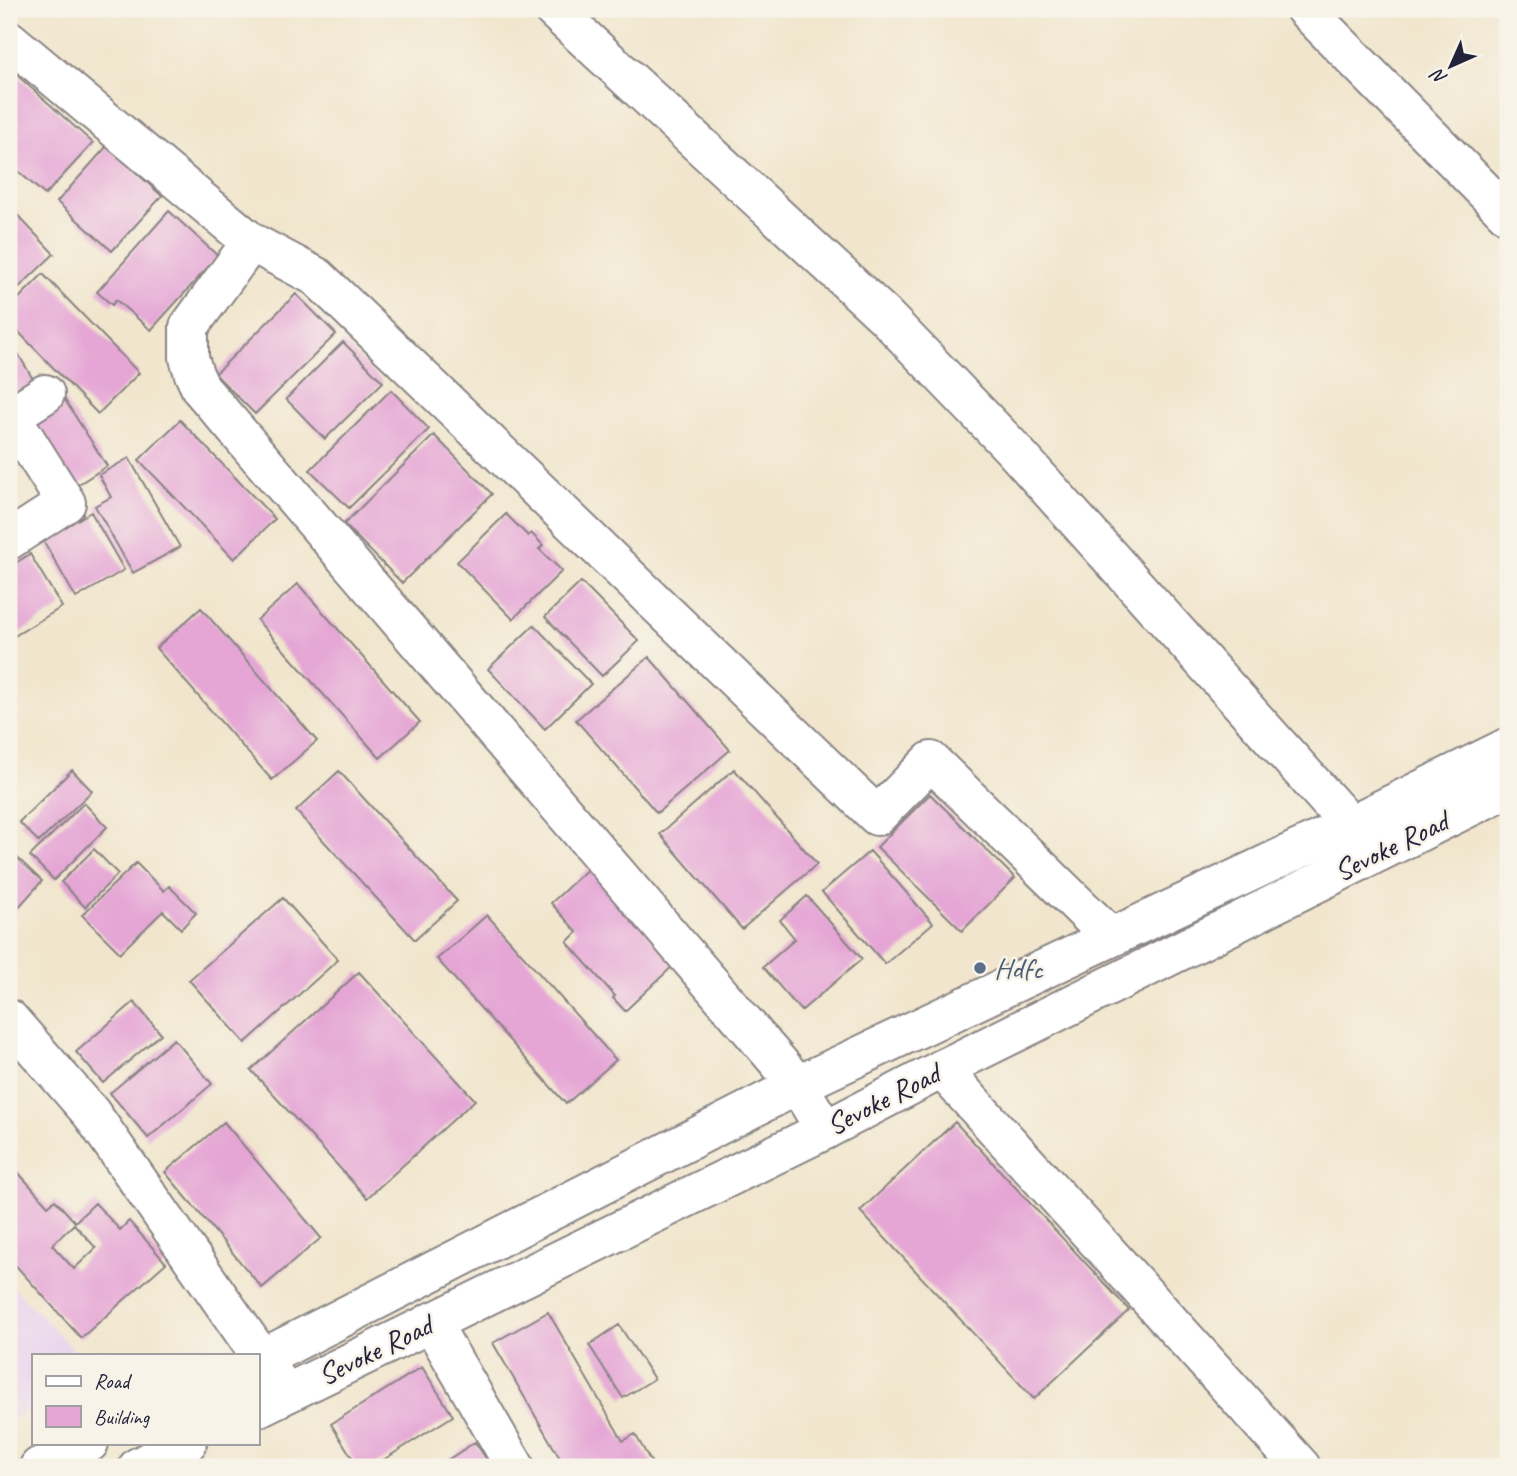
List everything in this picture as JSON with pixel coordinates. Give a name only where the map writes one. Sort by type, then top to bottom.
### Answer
[{"type":"street","points":[[552,9],[885,316],[1012,448],[1349,825]]},
{"type":"street","points":[[1305,9],[1508,215]]},
{"type":"street","points":[[9,40],[251,242],[317,277],[877,816],[931,761],[1111,937]]},
{"type":"street","points":[[251,242],[189,327],[189,358],[201,389],[797,1085],[825,1130]]},
{"type":"street","points":[[9,540],[66,503],[10,417],[45,394]]},
{"type":"street","name":"Sevoke Road","points":[[260,1359],[797,1085],[1349,825],[1508,747]]},
{"type":"street","name":"Sevoke Road","points":[[272,1400],[825,1130],[942,1069],[1508,788]]},
{"type":"street","points":[[9,1019],[91,1113],[257,1354]]},
{"type":"street","points":[[942,1069],[1301,1467]]},
{"type":"street","points":[[431,1322],[516,1467]]},
{"type":"street","points":[[260,1359],[272,1400]]},
{"type":"street","points":[[39,1467],[87,1444]]},
{"type":"street","points":[[138,1467],[185,1444]]},
{"type":"shaded area","points":[[9,1283],[78,1354],[32,1354],[32,1408],[9,1421]]},
{"type":"building","points":[[9,68],[93,143],[45,195],[9,163]]},
{"type":"building","points":[[107,146],[162,196],[112,251],[57,202]]},
{"type":"building","points":[[9,206],[54,254],[9,297]]},
{"type":"building","points":[[169,211],[218,256],[151,330],[116,300],[112,305],[97,292]]},
{"type":"building","points":[[43,274],[139,373],[98,414],[9,322],[9,308]]},
{"type":"building","points":[[296,294],[336,334],[255,414],[215,374]]},
{"type":"building","points":[[9,338],[38,388],[9,405]]},
{"type":"building","points":[[343,342],[383,382],[325,439],[286,399]]},
{"type":"building","points":[[391,390],[429,429],[349,508],[310,470]]},
{"type":"building","points":[[63,397],[107,466],[71,489],[27,420]]},
{"type":"building","points":[[180,420],[275,519],[234,559],[139,460]]},
{"type":"building","points":[[434,435],[492,494],[402,583],[344,524]]},
{"type":"building","points":[[129,458],[180,547],[133,573],[95,506],[111,497],[99,475]]},
{"type":"building","points":[[91,512],[124,570],[76,598],[43,540]]},
{"type":"building","points":[[506,514],[528,536],[531,533],[543,545],[539,549],[562,571],[513,619],[457,562]]},
{"type":"building","points":[[30,554],[62,607],[11,638],[9,567]]},
{"type":"building","points":[[581,582],[639,641],[602,676],[545,617]]},
{"type":"building","points":[[298,584],[420,722],[380,758],[257,620]]},
{"type":"building","points":[[201,608],[317,741],[272,780],[156,648]]},
{"type":"building","points":[[534,625],[591,684],[545,729],[488,669]]},
{"type":"building","points":[[649,657],[730,750],[657,813],[576,720]]},
{"type":"building","points":[[734,769],[817,864],[742,929],[660,834]]},
{"type":"building","points":[[72,770],[92,791],[39,842],[19,822]]},
{"type":"building","points":[[339,771],[457,901],[415,940],[296,811]]},
{"type":"building","points":[[930,794],[1015,878],[962,931],[877,847]]},
{"type":"building","points":[[84,803],[107,827],[54,880],[30,856]]},
{"type":"building","points":[[94,849],[118,874],[85,907],[61,882]]},
{"type":"building","points":[[9,850],[42,881],[9,918]]},
{"type":"building","points":[[870,851],[933,923],[885,964],[822,892]]},
{"type":"building","points":[[136,863],[164,891],[169,886],[196,913],[181,929],[163,911],[120,953],[82,915]]},
{"type":"building","points":[[592,865],[676,963],[625,1011],[567,942],[577,932],[551,903]]},
{"type":"building","points":[[807,896],[862,959],[801,1011],[763,967],[795,939],[780,920]]},
{"type":"building","points":[[283,898],[338,960],[245,1043],[189,980]]},
{"type":"building","points":[[487,915],[616,1060],[566,1104],[437,959]]},
{"type":"building","points":[[359,972],[475,1100],[367,1198],[251,1070]]},
{"type":"building","points":[[134,1002],[161,1034],[103,1083],[76,1052]]},
{"type":"building","points":[[174,1039],[212,1084],[148,1138],[110,1093]]},
{"type":"building","points":[[224,1122],[321,1238],[262,1288],[165,1172]]},
{"type":"building","points":[[955,1122],[1129,1310],[1034,1399],[860,1211]]},
{"type":"building","points":[[9,1162],[48,1206],[55,1200],[75,1222],[95,1203],[120,1230],[129,1221],[166,1263],[81,1338],[9,1258]],"holes":[[[74,1224],[96,1248],[74,1269],[52,1245]]]},
{"type":"building","points":[[548,1312],[623,1441],[635,1434],[654,1467],[565,1467],[493,1343]]},
{"type":"building","points":[[619,1325],[654,1379],[623,1398],[589,1345]]},
{"type":"building","points":[[422,1367],[453,1416],[372,1467],[358,1467],[331,1424]]},
{"type":"building","points":[[475,1442],[492,1467],[437,1467]]},
{"type":"place","name":"Hdfc","points":[[980,968]]}]
